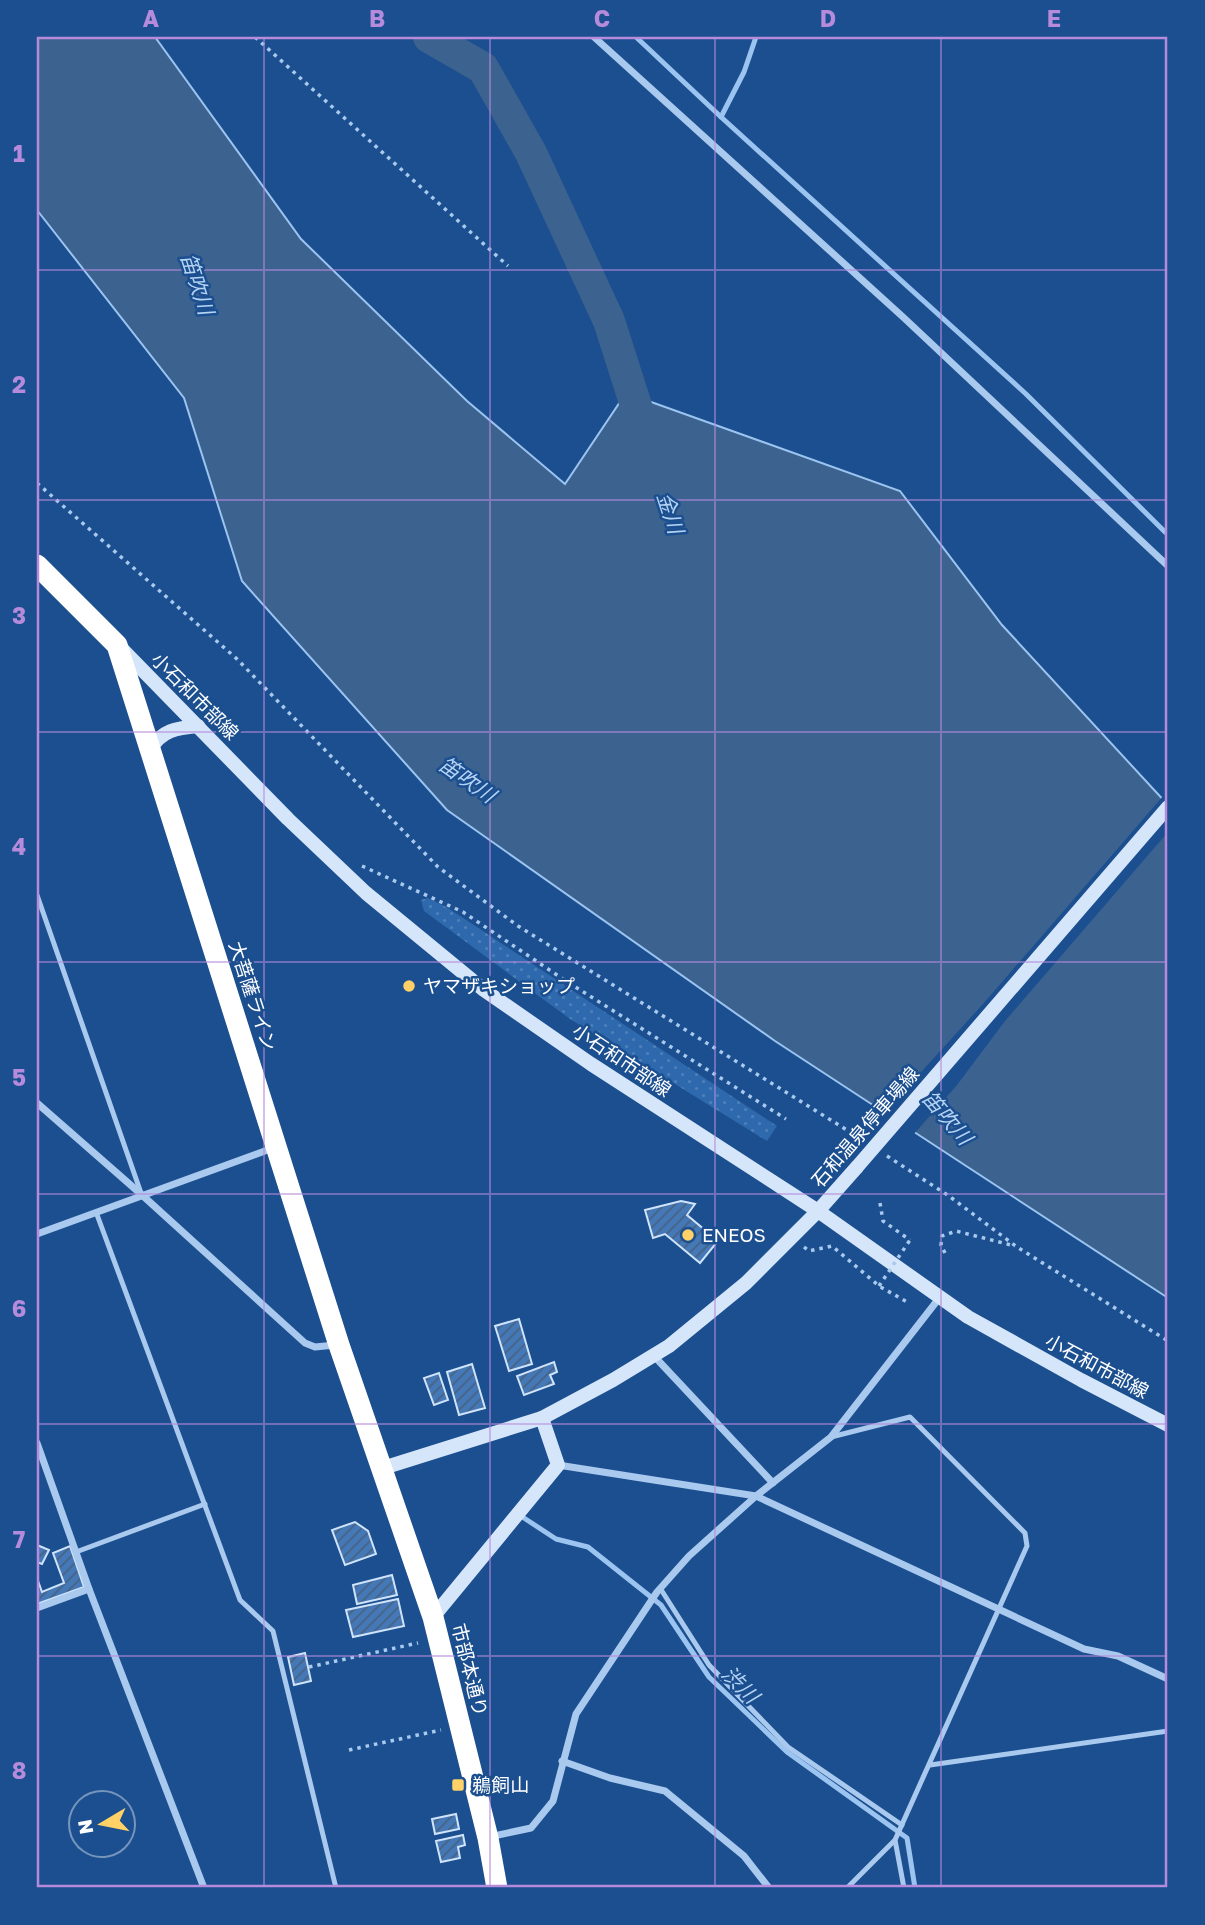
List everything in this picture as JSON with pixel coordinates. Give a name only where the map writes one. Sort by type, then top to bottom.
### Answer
[{"type":"highway","name":"大菩薩ライン","points":[[37,565],[117,645],[340,1345],[383,1468]]},
{"type":"highway","name":"市部本通り","points":[[383,1468],[433,1617],[488,1838],[497,1888]]},
{"type":"main road","name":"小石和市部線","points":[[117,645],[288,819],[366,893],[484,989],[591,1064],[817,1211],[968,1317],[1168,1425]]},
{"type":"main road","points":[[150,750],[155,740],[168,730],[198,726]]},
{"type":"main road","name":"石和温泉停車場線","points":[[383,1468],[542,1418],[654,1356],[746,1283],[857,1167],[1168,807]]},
{"type":"main road","points":[[433,1617],[558,1465],[542,1418]]},
{"type":"street","points":[[594,37],[903,317],[1168,566]]},
{"type":"street","points":[[37,1103],[305,1343],[315,1347],[340,1345]]},
{"type":"street","points":[[37,1234],[278,1146]]},
{"type":"street","points":[[488,1838],[531,1828],[552,1801],[576,1714],[659,1590],[689,1556],[756,1496],[831,1437],[940,1297]]},
{"type":"street","points":[[654,1356],[773,1483]]},
{"type":"street","points":[[37,1443],[89,1589],[204,1888]]},
{"type":"street","points":[[558,1465],[756,1496],[1084,1649],[1118,1656],[1168,1679]]},
{"type":"street","points":[[37,1608],[89,1589]]},
{"type":"street","points":[[562,1761],[611,1778],[665,1791],[744,1856],[769,1888]]},
{"type":"lane","points":[[37,895],[142,1195]]},
{"type":"lane","points":[[96,1212],[240,1600],[273,1631],[336,1888]]},
{"type":"lane","points":[[831,1437],[910,1417],[1025,1533],[1027,1546],[895,1840],[847,1888]]},
{"type":"lane","points":[[76,1552],[205,1504]]},
{"type":"lane","points":[[659,1590],[709,1665],[788,1747],[902,1825]]},
{"type":"lane","points":[[930,1765],[1168,1731]]},
{"type":"lane","points":[[895,1840],[904,1888]]},
{"type":"path","points":[[256,37],[508,266]]},
{"type":"path","points":[[37,484],[237,659],[438,867],[518,926],[870,1144]]},
{"type":"path","points":[[352,862],[463,912],[569,983],[786,1119]]},
{"type":"path","points":[[881,1152],[949,1196],[1017,1247],[1168,1341]]},
{"type":"path","points":[[879,1286],[909,1240],[883,1221],[880,1203]]},
{"type":"path","points":[[945,1253],[941,1245],[942,1236],[956,1231],[1017,1247]]},
{"type":"path","points":[[791,1238],[809,1251],[832,1246],[879,1286],[907,1302]]},
{"type":"path","points":[[309,1667],[418,1643]]},
{"type":"path","points":[[349,1750],[441,1730]]},
{"type":"shaded area","points":[[428,898],[448,908],[777,1126],[767,1141],[570,1019],[424,911],[421,900]]},
{"type":"water","name":"笛吹川","points":[[37,37],[155,37],[301,239],[467,401],[565,484],[626,393],[900,491],[1002,625],[1168,805],[1168,1298],[775,1041],[447,810],[242,581],[184,398],[37,210]]},
{"type":"pier","points":[[1164,795],[1168,800],[1168,832],[1005,1021],[957,1085],[913,1135],[882,1115],[983,1004]]},
{"type":"building","points":[[681,1201],[695,1204],[687,1215],[718,1241],[700,1263],[665,1234],[653,1238],[645,1210]]},
{"type":"building","points":[[519,1319],[532,1364],[509,1371],[495,1326]]},
{"type":"building","points":[[554,1362],[557,1372],[550,1375],[554,1384],[524,1395],[517,1376]]},
{"type":"building","points":[[472,1364],[485,1408],[459,1415],[447,1372]]},
{"type":"building","points":[[439,1373],[448,1400],[434,1405],[424,1378]]},
{"type":"building","points":[[355,1522],[368,1531],[376,1554],[345,1565],[332,1530]]},
{"type":"building","points":[[37,1545],[49,1550],[42,1564],[37,1562]]},
{"type":"building","points":[[70,1546],[84,1587],[37,1604],[37,1578],[42,1592],[64,1583],[53,1553]]},
{"type":"building","points":[[392,1575],[397,1595],[357,1604],[353,1585]]},
{"type":"building","points":[[398,1599],[404,1626],[353,1637],[346,1610]]},
{"type":"building","points":[[305,1653],[311,1681],[294,1685],[288,1657]]},
{"type":"building","points":[[456,1814],[459,1829],[435,1834],[432,1819]]},
{"type":"building","points":[[463,1835],[465,1845],[458,1847],[460,1858],[441,1862],[436,1841]]},
{"type":"waterway","name":"金川","points":[[429,37],[483,68],[531,153],[609,321],[646,437]]},
{"type":"waterway","points":[[636,37],[1026,394],[1165,532]]},
{"type":"waterway","points":[[721,117],[744,72],[756,37]]},
{"type":"waterway","name":"渋川","points":[[524,1518],[556,1539],[588,1547],[661,1605],[709,1677],[787,1752],[907,1838],[915,1888]]},
{"type":"place","name":"ヤマザキショップ","points":[[409,986]]},
{"type":"place","name":"ENEOS","points":[[688,1235]]},
{"type":"place","name":"鵜飼山","points":[[458,1785]]}]
